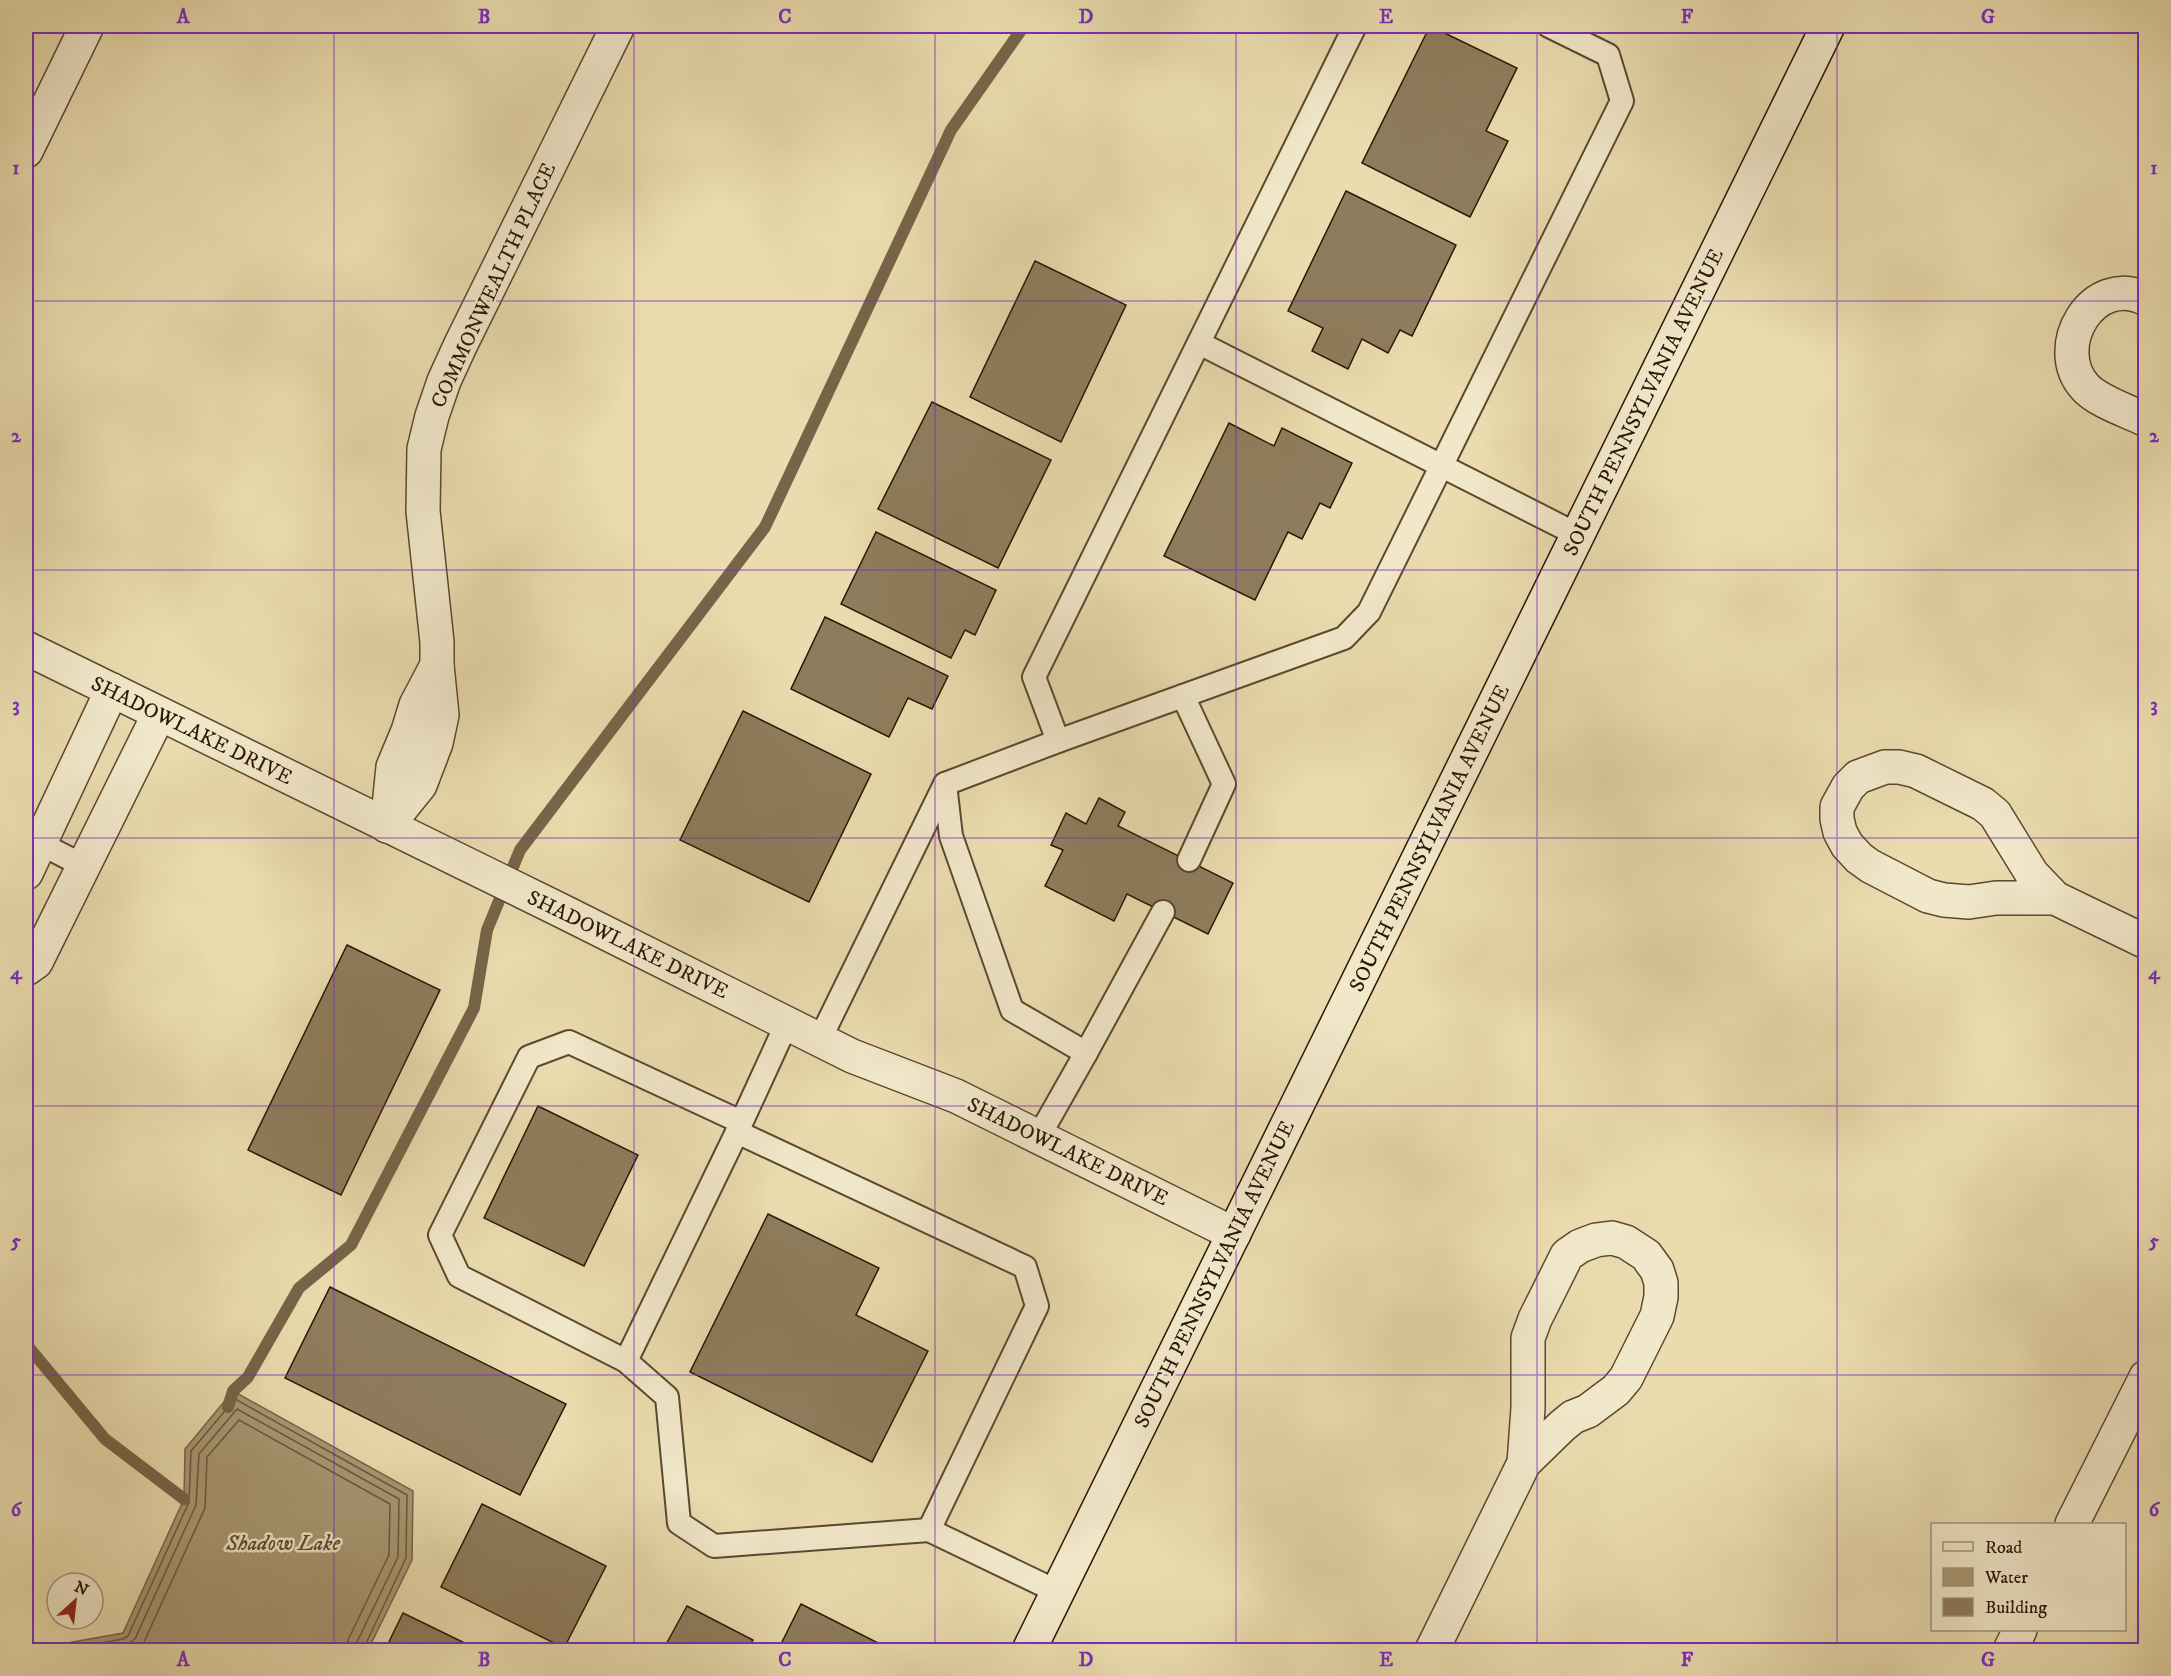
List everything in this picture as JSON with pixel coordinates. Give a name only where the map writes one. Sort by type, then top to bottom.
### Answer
[{"type":"street","points":[[26,151],[87,26]]},
{"type":"street","name":"COMMONWEALTH PLACE","points":[[387,826],[420,785],[436,742],[442,715],[423,511],[424,449],[432,416],[444,381],[460,346],[618,26]]},
{"type":"street","name":"SOUTH PENNSYLVANIA AVENUE","points":[[1029,1650],[1828,26]]},
{"type":"street","points":[[2145,299],[2124,293],[2109,295],[2097,302],[2082,317],[2075,333],[2071,354],[2076,374],[2085,388],[2145,420]]},
{"type":"street","name":"SHADOWLAKE DRIVE","points":[[26,648],[869,1063],[956,1096],[1234,1234]]},
{"type":"street","points":[[26,873],[112,690]]},
{"type":"street","points":[[26,969],[36,962],[159,714]]},
{"type":"street","points":[[2055,898],[1996,898],[1969,902],[1928,896],[1859,858],[1840,832],[1837,819],[1838,807],[1848,787],[1858,777],[1885,766],[1899,766],[1916,771],[1983,804],[1995,814],[2032,873],[2055,898],[2145,942]]},
{"type":"street","points":[[1432,1650],[1524,1463],[1573,1417],[1588,1411],[1616,1390],[1626,1378],[1657,1316],[1661,1297],[1658,1270],[1646,1255],[1626,1242],[1612,1239],[1596,1240],[1580,1246],[1567,1255],[1535,1319],[1528,1338],[1528,1408],[1524,1463]]},
{"type":"street","points":[[2072,1523],[2145,1377]]},
{"type":"lane","points":[[1058,741],[1034,677],[1355,26]]},
{"type":"lane","points":[[820,1039],[945,784],[1344,638],[1369,612],[1622,101],[1608,55],[1549,26]]},
{"type":"lane","points":[[1199,343],[1578,535]]},
{"type":"lane","points":[[1183,696],[1224,784],[1189,860]]},
{"type":"lane","points":[[945,784],[951,836],[1012,1010],[1086,1053]]},
{"type":"lane","points":[[41,844],[84,866]]},
{"type":"lane","points":[[1039,1136],[1163,912]]},
{"type":"lane","points":[[626,1360],[787,1023]]},
{"type":"lane","points":[[929,1530],[1037,1306],[1025,1267],[569,1042],[529,1057],[440,1235],[459,1276],[626,1360],[667,1397],[679,1522],[714,1546],[929,1530],[1058,1592]]},
{"type":"water","name":"Shadow Lake","points":[[233,1391],[413,1491],[412,1560],[368,1650],[28,1650],[123,1633],[184,1499],[185,1449]]},
{"type":"building","points":[[1430,26],[1517,68],[1486,131],[1508,141],[1470,217],[1362,163]]},
{"type":"building","points":[[1346,191],[1456,245],[1412,336],[1400,330],[1388,353],[1362,339],[1348,369],[1312,351],[1323,328],[1288,311]]},
{"type":"building","points":[[1035,261],[1126,305],[1061,442],[970,397]]},
{"type":"building","points":[[932,402],[1051,460],[998,568],[878,509]]},
{"type":"building","points":[[1229,423],[1274,446],[1282,428],[1352,463],[1330,508],[1320,503],[1302,539],[1288,532],[1255,600],[1164,556]]},
{"type":"building","points":[[876,532],[996,590],[975,635],[965,630],[951,658],[841,604]]},
{"type":"building","points":[[825,617],[948,676],[932,709],[908,698],[889,737],[791,689]]},
{"type":"building","points":[[743,711],[871,774],[809,902],[680,840]]},
{"type":"building","points":[[1099,798],[1125,812],[1118,826],[1233,883],[1208,934],[1127,894],[1114,921],[1045,886],[1063,850],[1051,845],[1066,813],[1086,824]]},
{"type":"building","points":[[347,945],[440,990],[341,1195],[248,1150]]},
{"type":"building","points":[[538,1106],[638,1155],[584,1266],[484,1218]]},
{"type":"building","points":[[768,1214],[879,1268],[856,1315],[928,1351],[872,1462],[690,1372]]},
{"type":"building","points":[[330,1287],[566,1404],[520,1495],[285,1378]]},
{"type":"building","points":[[482,1504],[606,1566],[564,1648],[441,1587]]},
{"type":"building","points":[[801,1604],[886,1647],[884,1650],[778,1650]]},
{"type":"building","points":[[687,1606],[753,1640],[747,1650],[663,1650]]},
{"type":"building","points":[[403,1613],[479,1650],[385,1650]]},
{"type":"waterway","points":[[228,1407],[233,1391],[248,1377],[299,1288],[351,1245],[474,1008],[487,930],[520,850],[765,527],[951,130],[1024,26]]},
{"type":"waterway","points":[[26,1344],[105,1439],[184,1499]]}]
